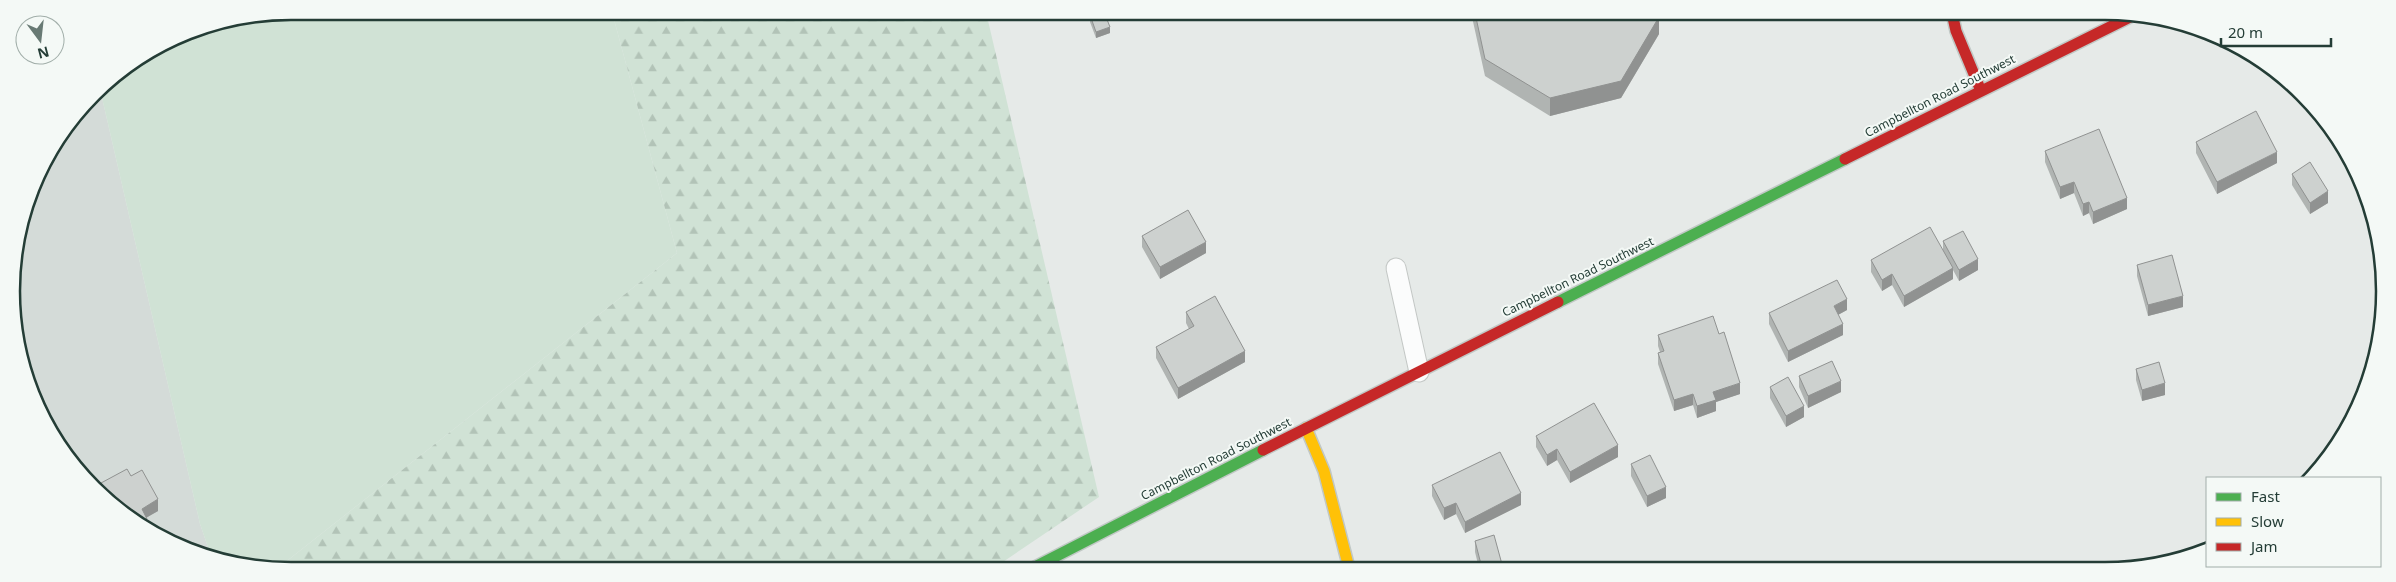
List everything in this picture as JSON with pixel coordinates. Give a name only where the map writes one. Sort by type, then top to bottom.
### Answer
[{"type":"main road","points":[[1954,20],[1956,31],[1981,91]]},
{"type":"main road","name":"Campbellton Road Southwest","points":[[1045,562],[1306,428],[2122,21]]},
{"type":"main road","points":[[1306,428],[1324,471],[1347,562]]},
{"type":"lane","points":[[1396,268],[1419,372]]},
{"type":"shaded area","points":[[102,96],[200,524],[209,549],[155,526],[126,506],[99,483],[66,442],[48,411],[34,378],[25,344],[20,291],[22,256],[34,204],[56,155],[76,126]]},
{"type":"green space","points":[[291,20],[614,20],[677,253],[286,562],[256,560],[209,549],[200,524],[102,96],[140,66],[171,48],[204,34],[256,22]]},
{"type":"green space","points":[[614,20],[988,20],[1099,497],[1003,562],[286,562],[677,253]]},
{"type":"building","points":[[1092,20],[1107,20],[1110,27],[1096,32]]},
{"type":"building","points":[[1477,20],[1657,20],[1621,81],[1550,98],[1485,59]]},
{"type":"building","points":[[2256,111],[2277,152],[2217,182],[2196,142]]},
{"type":"building","points":[[2099,129],[2127,198],[2093,212],[2089,202],[2083,204],[2074,182],[2060,187],[2045,151]]},
{"type":"building","points":[[2310,162],[2328,191],[2310,203],[2292,174]]},
{"type":"building","points":[[1188,210],[1206,242],[1160,267],[1142,236]]},
{"type":"building","points":[[1930,227],[1953,268],[1904,296],[1892,274],[1882,280],[1871,260]]},
{"type":"building","points":[[1963,231],[1978,259],[1959,270],[1943,241]]},
{"type":"building","points":[[2172,255],[2183,296],[2148,305],[2137,265]]},
{"type":"building","points":[[1837,280],[1847,299],[1834,306],[1843,324],[1788,351],[1769,313]]},
{"type":"building","points":[[1215,296],[1245,351],[1178,388],[1156,347],[1194,326],[1186,312]]},
{"type":"building","points":[[1713,316],[1719,334],[1724,332],[1740,383],[1713,392],[1716,400],[1697,406],[1693,394],[1674,400],[1658,353],[1664,351],[1658,335]]},
{"type":"building","points":[[1832,361],[1841,381],[1808,396],[1799,376]]},
{"type":"building","points":[[2159,362],[2165,383],[2142,390],[2136,369]]},
{"type":"building","points":[[1788,377],[1804,406],[1786,416],[1770,387]]},
{"type":"building","points":[[1594,403],[1618,445],[1570,472],[1557,449],[1547,455],[1536,436]]},
{"type":"building","points":[[1500,452],[1521,493],[1465,522],[1456,503],[1444,508],[1432,485]]},
{"type":"building","points":[[1650,455],[1666,487],[1647,496],[1631,464]]},
{"type":"building","points":[[127,469],[131,476],[142,470],[158,499],[142,509],[147,519],[146,520],[112,495],[101,483]]},
{"type":"building","points":[[1494,535],[1501,562],[1480,562],[1475,541]]},
{"type":"traffic: fast","points":[[1558,302],[1845,159]]},
{"type":"traffic: fast","points":[[1045,562],[1263,450]]},
{"type":"traffic: slow","points":[[1306,428],[1324,471],[1347,562]]},
{"type":"traffic: jam","points":[[1954,20],[1956,31],[1981,91]]},
{"type":"traffic: jam","points":[[1845,159],[2122,21]]},
{"type":"traffic: jam","points":[[1263,450],[1558,302]]}]
